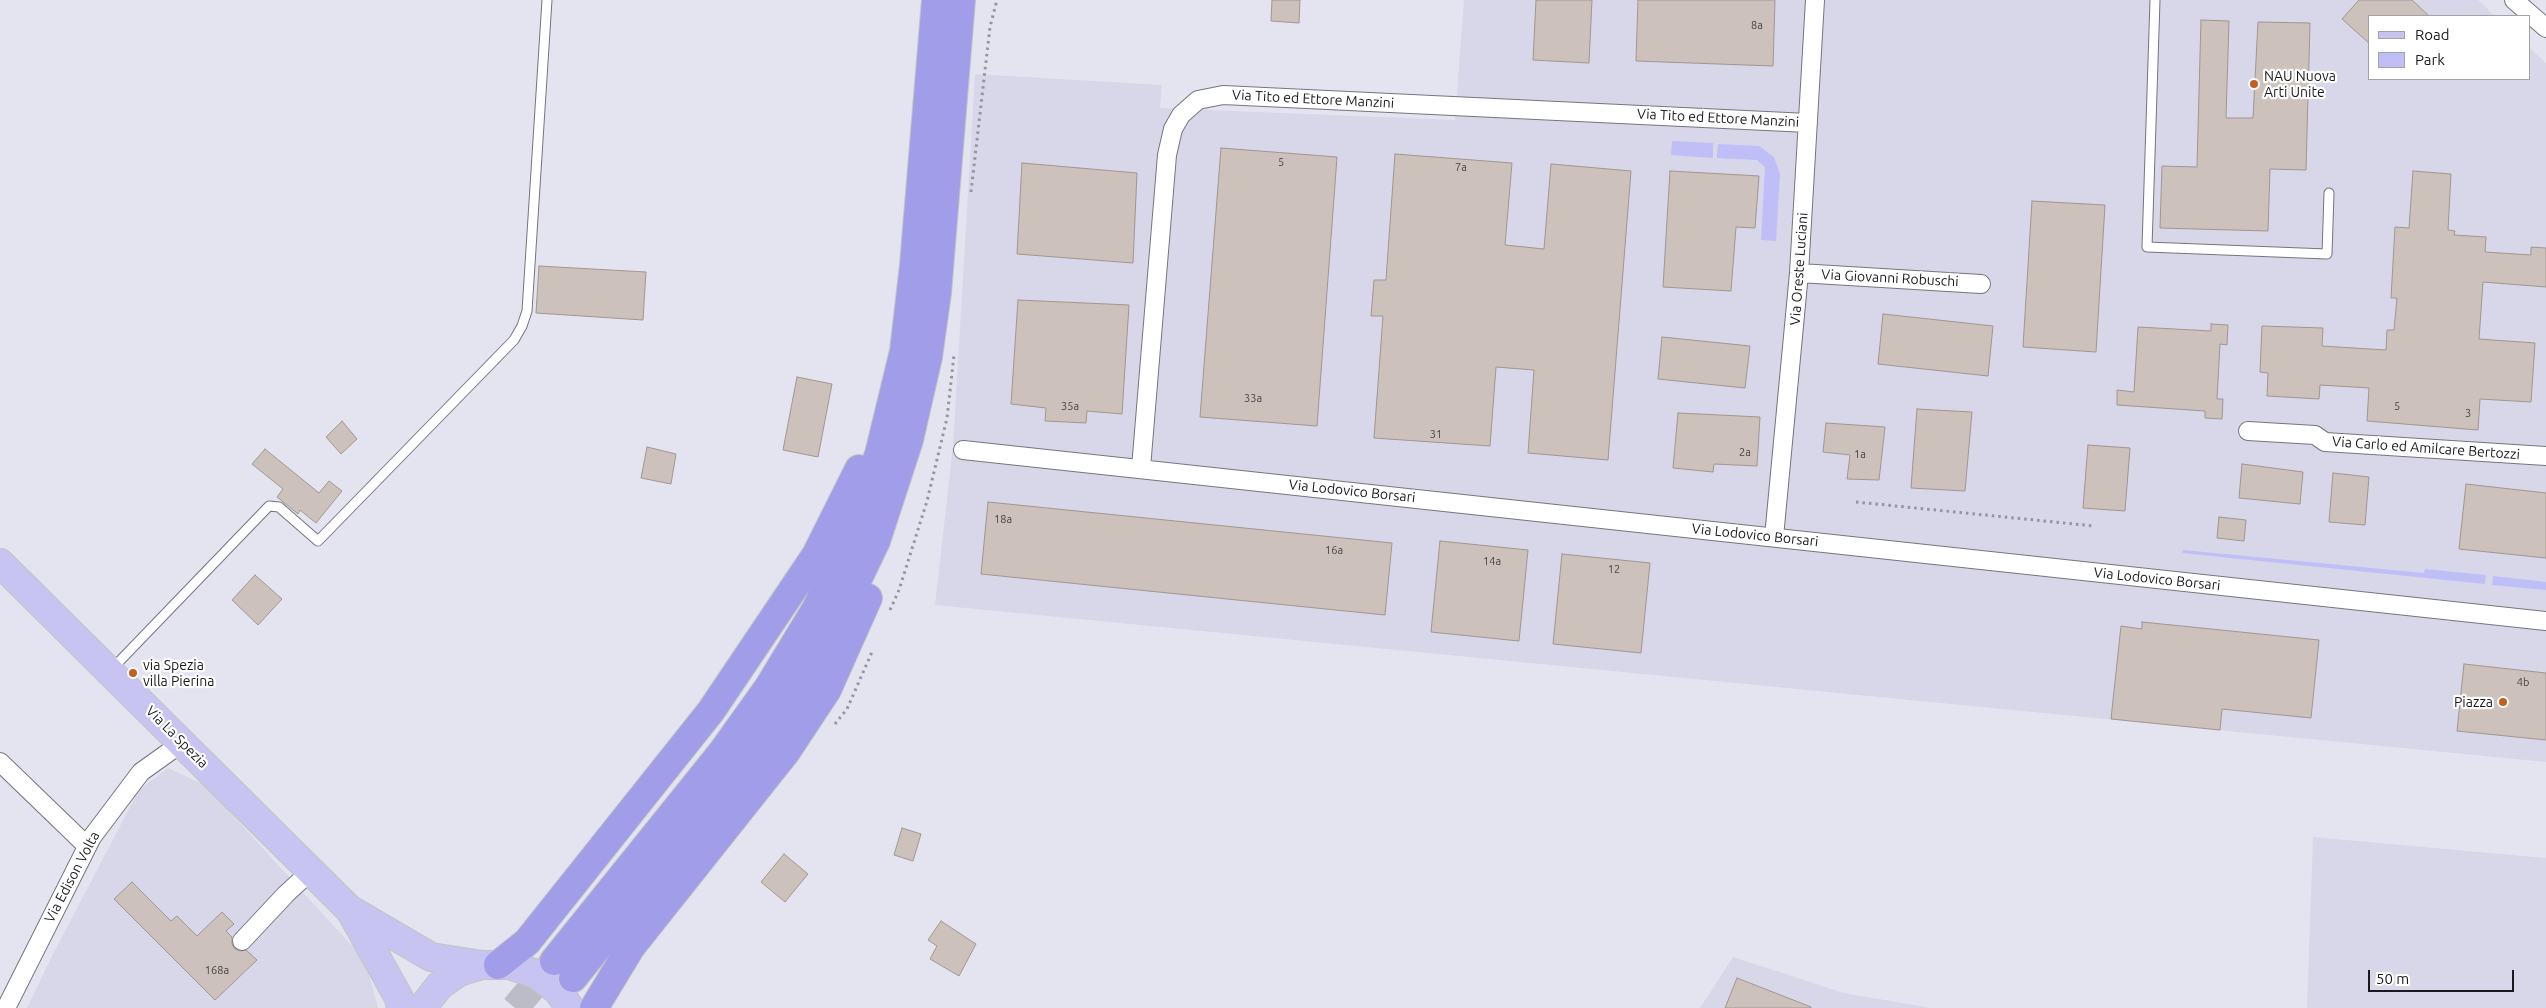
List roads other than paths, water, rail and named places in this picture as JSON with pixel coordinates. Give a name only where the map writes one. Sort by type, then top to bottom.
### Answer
[{"type":"highway","points":[[490,965],[528,942],[711,711],[816,555],[916,354],[914,265],[936,0]]},
{"type":"highway","points":[[563,969],[768,688],[804,632],[834,574],[865,497],[890,414],[916,354],[937,293],[961,0]]},
{"type":"highway","points":[[594,1008],[631,947],[786,752],[827,690],[859,622],[900,514],[924,419],[930,367],[916,354]]},
{"type":"main road","name":"Via La Spezia","points":[[0,563],[183,742],[349,909],[431,957],[490,965],[510,965],[536,974],[558,991],[570,1008]]},
{"type":"main road","name":"Via La Spezia","points":[[349,909],[398,998],[401,1008]]},
{"type":"main road","name":"Via La Spezia","points":[[422,1008],[440,985],[459,972],[490,965]]},
{"type":"street","name":"Via Oreste Luciani","points":[[1774,537],[1799,273],[1815,0]]},
{"type":"street","points":[[2514,0],[2546,28]]},
{"type":"street","name":"Via Tito ed Ettore Manzini","points":[[1141,468],[1167,155],[1173,128],[1181,115],[1198,100],[1223,94],[1808,122]]},
{"type":"street","name":"Via Giovanni Robuschi","points":[[1799,273],[1981,284]]},
{"type":"street","name":"Via Carlo ed Amilcare Bertozzi","points":[[2248,431],[2315,435],[2325,442],[2546,456]]},
{"type":"street","name":"Via Lodovico Borsari","points":[[963,450],[2546,621]]},
{"type":"street","name":"Via Edison Volta","points":[[6,1008],[87,846],[142,772],[183,742]]},
{"type":"street","points":[[0,762],[87,846]]},
{"type":"street","points":[[242,941],[286,894],[311,871]]},
{"type":"lane","points":[[110,670],[269,506],[280,507],[318,541],[514,340],[522,326],[527,311],[547,0]]},
{"type":"lane","points":[[2155,0],[2147,247],[2327,254],[2329,193]]},
{"type":"tunnel","points":[[515,1008],[554,961]]},
{"type":"place","name":"NAU Nuova Arti Unite","points":[[2254,84]]},
{"type":"place","name":"via Spezia villa Pierina","points":[[133,673]]},
{"type":"place","name":"Piazza","points":[[2503,702]]}]
